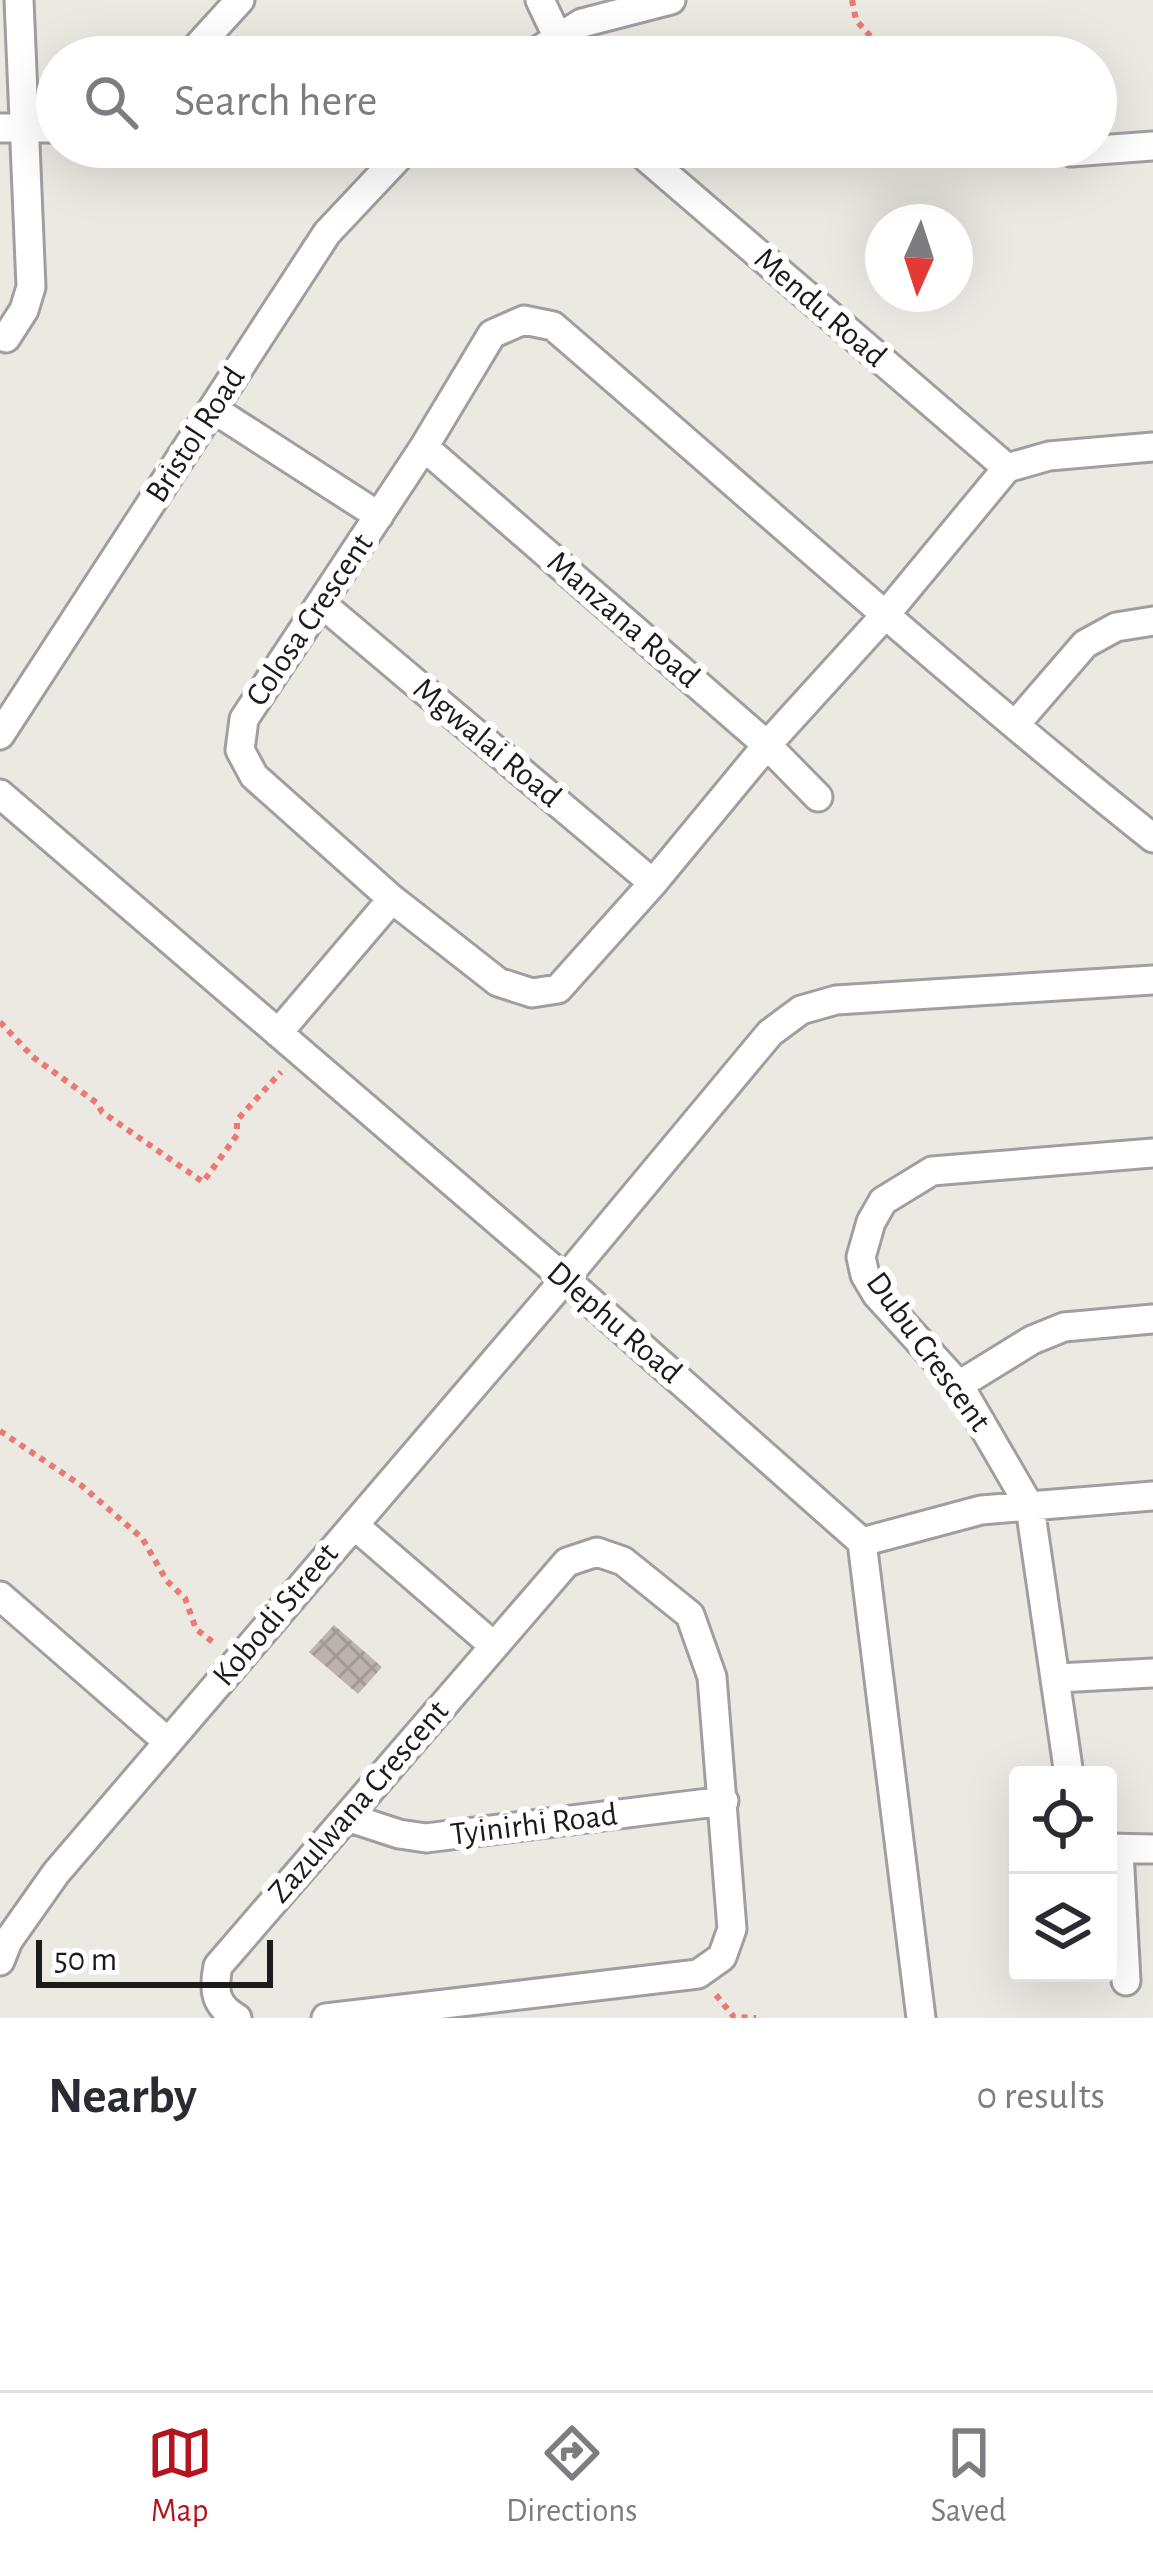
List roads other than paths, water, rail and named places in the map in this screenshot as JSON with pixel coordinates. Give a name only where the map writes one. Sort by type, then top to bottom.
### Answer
[{"type":"street","points":[[6,338],[24,310],[31,287],[12,128],[19,0]]},
{"type":"street","points":[[207,36],[240,0]]},
{"type":"street","points":[[540,0],[557,36]]},
{"type":"street","points":[[571,36],[582,23],[671,0]]},
{"type":"street","points":[[1117,149],[1153,146]]},
{"type":"street","name":"Bristol Road","points":[[0,735],[327,233],[388,168]]},
{"type":"street","name":"Mendu Road","points":[[658,168],[1007,468]]},
{"type":"street","name":"Colosa Crescent","points":[[887,613],[558,989],[532,993],[498,982],[392,898],[254,776],[240,750],[244,718],[380,516],[493,334],[524,320],[553,326],[887,613],[1015,725],[1153,838]]},
{"type":"street","points":[[212,409],[380,516]]},
{"type":"street","name":"Manzana Road","points":[[424,447],[767,745],[818,797]]},
{"type":"street","points":[[887,613],[1007,468],[1049,456],[1153,448]]},
{"type":"street","name":"Mgwalai Road","points":[[322,604],[653,883]]},
{"type":"street","points":[[1015,725],[1085,644],[1116,627],[1153,622]]},
{"type":"street","name":"Dlephu Road","points":[[0,794],[565,1279],[862,1542]]},
{"type":"street","points":[[288,1042],[392,898]]},
{"type":"street","name":"Kobodi Street","points":[[0,1961],[8,1941],[56,1873],[770,1033],[801,1010],[836,1000],[1153,980]]},
{"type":"street","name":"Dubu Crescent","points":[[1068,1766],[1030,1507],[958,1385],[877,1295],[861,1257],[883,1201],[932,1171],[1153,1154]]},
{"type":"street","points":[[958,1385],[1032,1340],[1064,1327],[1153,1319]]},
{"type":"street","points":[[921,2018],[862,1542],[981,1510],[1153,1496]]},
{"type":"street","points":[[354,1525],[494,1646]]},
{"type":"street","name":"Zazulwana Crescent","points":[[237,2018],[217,1999],[218,1966],[567,1562],[597,1552],[623,1561],[690,1615],[712,1677],[732,1929],[722,1957],[698,1974],[326,2018]]},
{"type":"street","points":[[0,1596],[168,1742]]},
{"type":"street","points":[[1058,1678],[1153,1673]]},
{"type":"street","name":"Tyinirhi Road","points":[[347,1816],[398,1834],[441,1837],[724,1801]]},
{"type":"street","points":[[1117,1850],[1153,1849]]},
{"type":"street","points":[[1115,1874],[1126,1981]]}]
